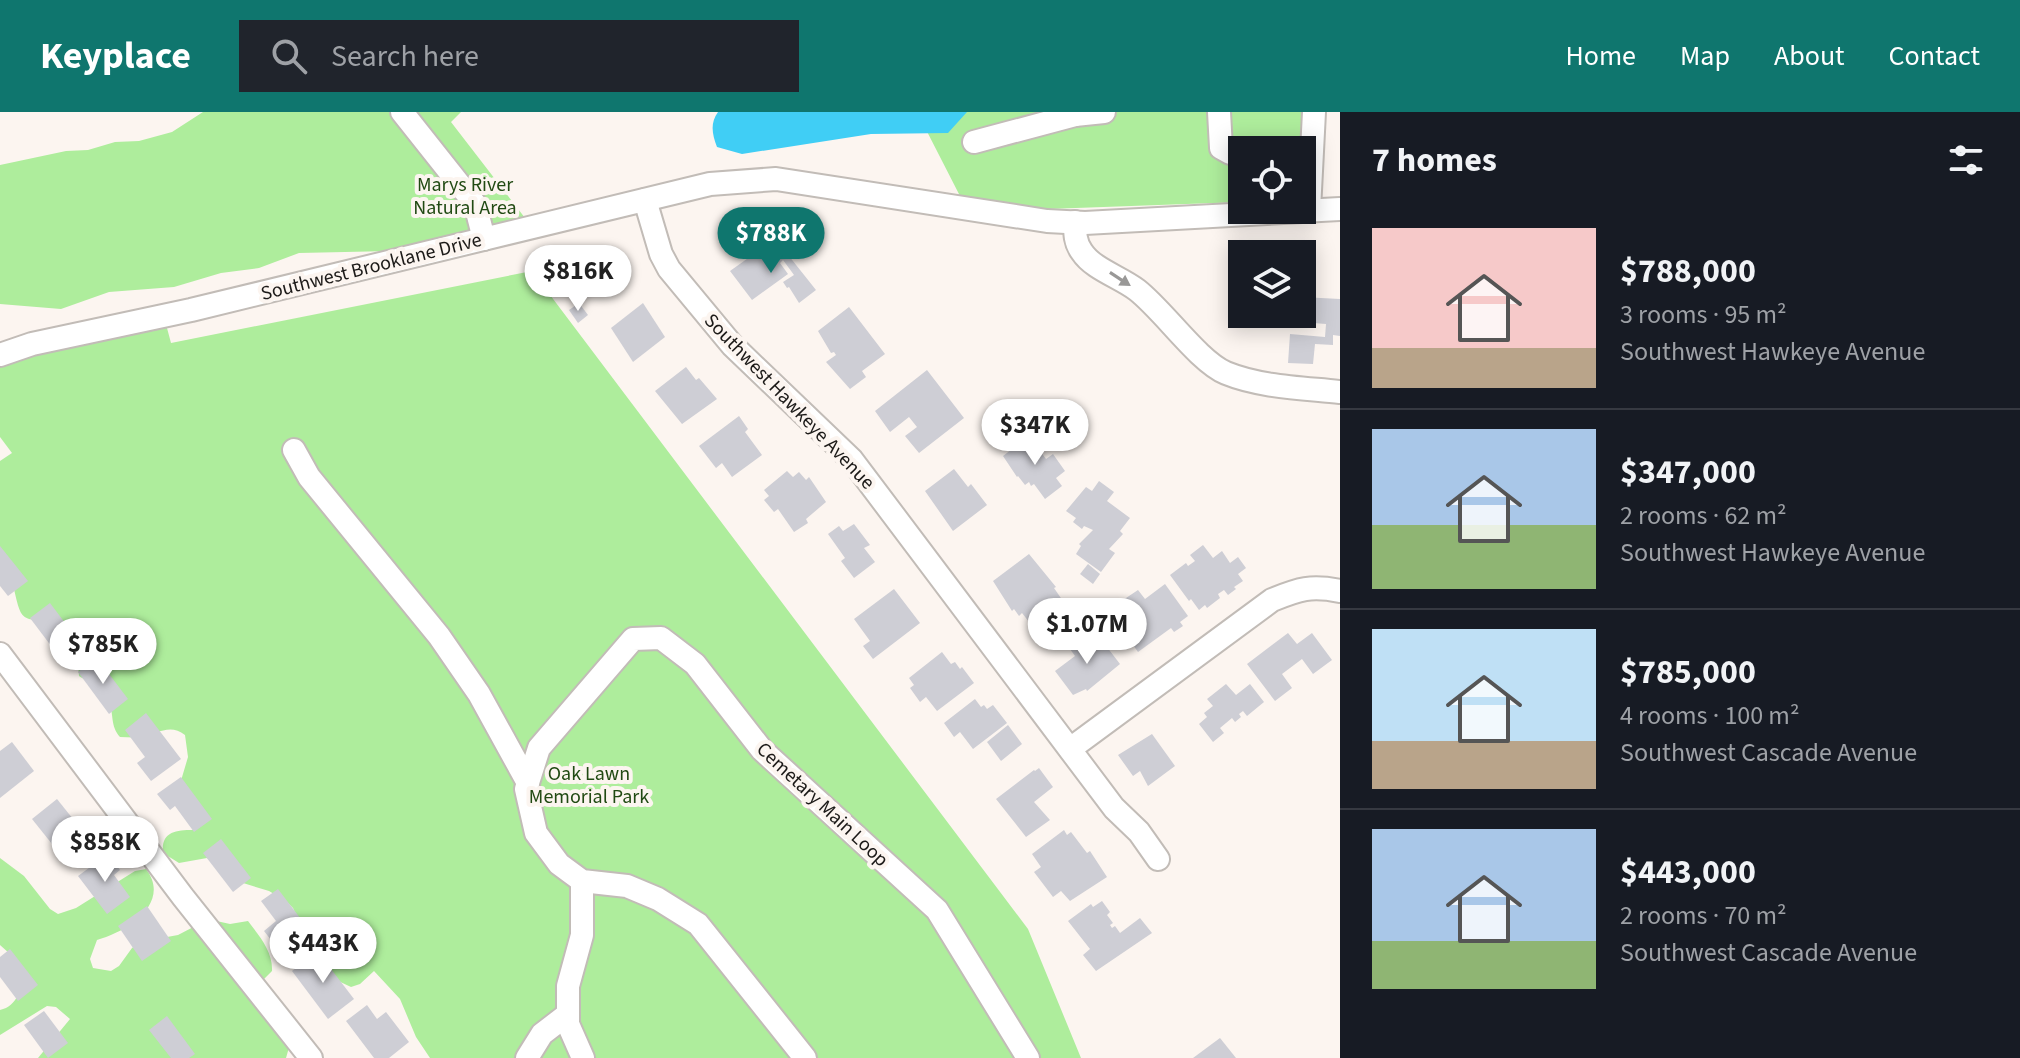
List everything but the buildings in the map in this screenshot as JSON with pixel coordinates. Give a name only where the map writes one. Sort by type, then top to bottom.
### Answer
[{"type":"street","points":[[402,112],[475,204],[484,239]]},
{"type":"street","points":[[974,142],[1073,114],[1104,112]]},
{"type":"street","points":[[1219,112],[1221,148],[1228,152]]},
{"type":"street","points":[[1313,136],[1314,112]]},
{"type":"street","name":"Southwest Brooklane Drive","points":[[0,355],[32,344],[191,310],[710,184],[776,179],[999,216],[1075,222],[1228,214]]},
{"type":"street","name":"Southwest Hawkeye Avenue","points":[[645,200],[658,246],[669,269],[732,345],[852,460],[1114,808],[1139,832],[1158,859]]},
{"type":"street","name":"Southwest Brooklane Drive","points":[[1316,210],[1340,209]]},
{"type":"street","points":[[1075,222],[1075,238],[1087,258],[1154,304],[1206,360],[1222,372],[1241,378],[1340,392]]},
{"type":"street","points":[[294,450],[309,477],[439,636],[479,694],[528,783]]},
{"type":"street","points":[[1070,749],[1272,600],[1302,588],[1323,587],[1340,591]]},
{"type":"street","name":"Cemetary Main Loop","points":[[582,881],[559,864],[536,833],[526,789],[539,748],[633,639],[661,638],[695,664],[762,750],[937,910],[1028,1058]]},
{"type":"street","points":[[0,654],[183,897],[311,1058]]},
{"type":"street","points":[[583,1058],[568,1024],[568,986],[582,935],[582,881],[627,886],[658,899],[698,924],[805,1058]]},
{"type":"street","points":[[527,1058],[542,1034],[568,1014]]},
{"type":"green space","name":"Marys River Natural Area","points":[[203,112],[461,112],[451,122],[532,227],[456,240],[452,235],[391,251],[299,253],[259,268],[221,273],[174,287],[109,292],[61,309],[0,304],[0,165],[66,151],[88,150],[115,142],[139,141],[172,132]]},
{"type":"green space","points":[[917,112],[1305,112],[1303,136],[1228,136],[1228,203],[1048,209],[961,198]]},
{"type":"green space","name":"Oak Lawn Memorial Park","points":[[532,271],[1028,929],[1081,1058],[430,1058],[416,1037],[400,999],[374,971],[360,984],[351,987],[334,979],[321,953],[306,938],[293,908],[286,901],[269,891],[243,883],[207,858],[179,863],[163,853],[167,836],[193,830],[180,784],[188,757],[185,735],[174,730],[163,730],[141,737],[120,737],[107,697],[79,676],[76,637],[56,625],[25,617],[19,609],[14,589],[0,579],[0,461],[12,453],[0,437],[0,356],[158,325],[167,328],[171,343]]},
{"type":"green space","points":[[0,858],[24,876],[50,909],[58,914],[76,908],[135,871],[146,869],[153,881],[154,893],[150,904],[133,923],[97,940],[90,959],[93,968],[111,971],[140,942],[178,935],[203,922],[212,920],[230,924],[248,921],[264,944],[272,964],[272,971],[260,983],[290,1044],[286,1058],[38,1058],[70,1019],[56,1007],[47,1006],[0,1035],[0,1010],[15,1001],[26,973],[0,945]]},
{"type":"water","points":[[718,112],[967,112],[948,133],[871,134],[742,154],[717,147],[713,129]]}]
